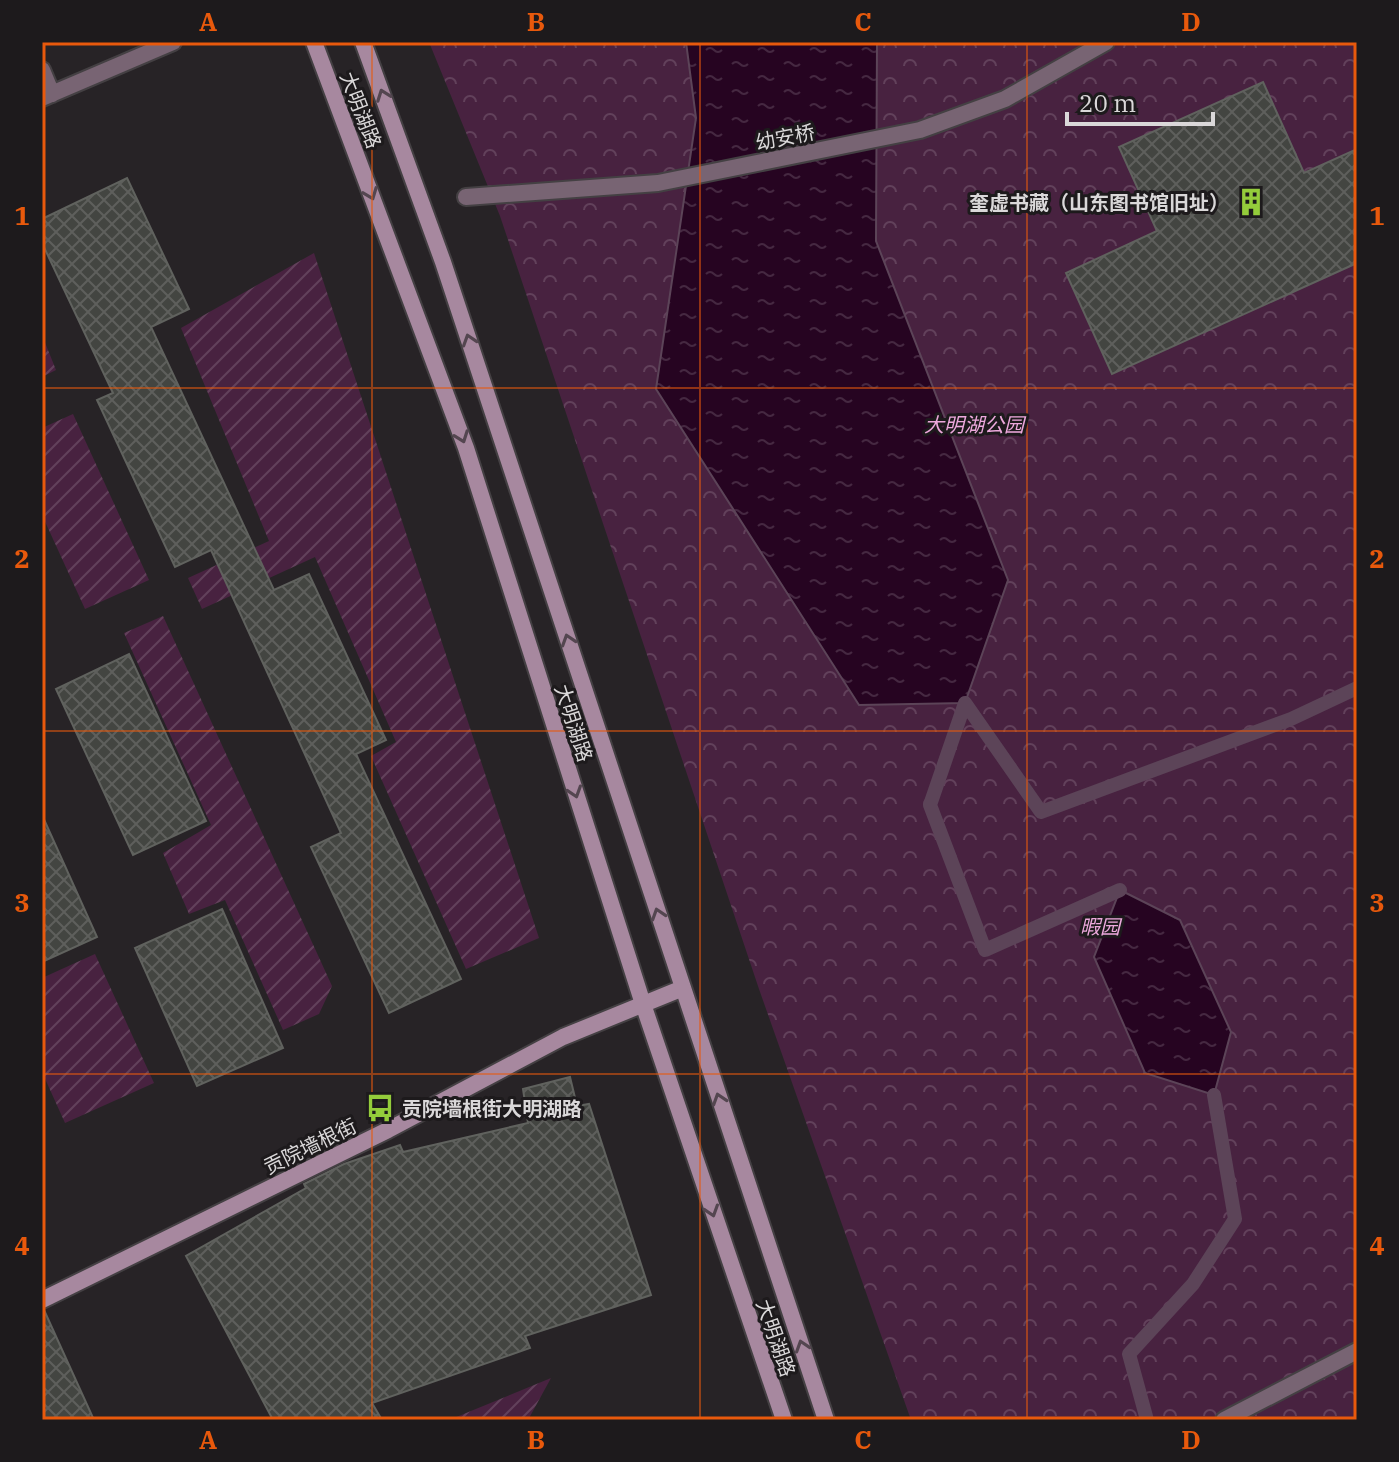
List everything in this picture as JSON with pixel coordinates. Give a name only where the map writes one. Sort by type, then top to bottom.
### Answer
[{"type":"main road","name":"大明湖路","points":[[314,42],[466,448],[643,1004],[784,1420]]},
{"type":"main road","name":"大明湖路","points":[[363,42],[443,262],[826,1420]]},
{"type":"main road","name":"贡院墙根街","points":[[42,1300],[401,1123],[563,1037],[683,988]]},
{"type":"lane","points":[[42,70],[47,96],[173,42]]},
{"type":"lane","name":"幼安桥","points":[[466,197],[658,183],[920,130],[1005,99],[1106,42]]},
{"type":"lane","points":[[1224,1420],[1291,1388],[1357,1351]]},
{"type":"green space","name":"大明湖公园","points":[[429,42],[1357,42],[1357,1420],[911,1420],[759,989],[500,216]]},
{"type":"green space","points":[[314,253],[539,938],[466,969],[371,756],[396,742],[315,557],[202,609],[188,578],[269,541],[181,328]]},
{"type":"green space","points":[[42,335],[56,370],[42,377]]},
{"type":"green space","points":[[73,414],[149,580],[85,609],[42,515],[42,428]]},
{"type":"green space","points":[[163,616],[332,986],[319,1014],[283,1030],[225,900],[189,914],[163,853],[211,825],[124,633]]},
{"type":"green space","points":[[95,954],[154,1083],[65,1123],[42,1072],[42,978]]},
{"type":"green space","points":[[551,1378],[528,1420],[449,1420]]},
{"type":"water","points":[[686,42],[877,42],[876,241],[1008,580],[965,703],[859,705],[656,389],[696,118]]},
{"type":"water","points":[[1120,890],[1180,920],[1231,1032],[1214,1095],[1145,1073],[1094,957]]},
{"type":"building","name":"奎虚书藏（山东图书馆旧址）","points":[[1263,82],[1304,173],[1357,149],[1357,263],[1112,374],[1066,273],[1157,231],[1119,147]]},
{"type":"building","points":[[127,178],[189,309],[151,327],[274,590],[309,574],[386,740],[356,754],[461,979],[389,1013],[311,847],[341,833],[211,550],[175,567],[97,400],[113,393],[42,243],[42,219]]},
{"type":"building","points":[[129,654],[206,821],[133,855],[56,689]]},
{"type":"building","points":[[42,815],[97,937],[42,962]]},
{"type":"building","points":[[222,909],[283,1048],[197,1086],[135,948]]},
{"type":"building","points":[[570,1077],[577,1106],[589,1104],[651,1295],[525,1336],[530,1348],[372,1403],[382,1420],[273,1420],[186,1256],[306,1188],[304,1184],[344,1164],[400,1145],[403,1152],[528,1123],[523,1089]]},
{"type":"building","points":[[44,1310],[94,1420],[42,1420]]},
{"type":"waterway","points":[[965,703],[1041,812],[1291,719],[1357,688]]},
{"type":"waterway","points":[[965,703],[930,805],[985,950],[1120,890]]},
{"type":"waterway","points":[[1147,1420],[1129,1354],[1193,1284],[1235,1219],[1214,1095]]},
{"type":"place","name":"奎虚书藏（山东图书馆旧址）","points":[[1251,202]]},
{"type":"place","name":"贡院墙根街大明湖路","points":[[380,1108]]},
{"type":"park label","name":"暇园","points":[[1100,926]]}]
